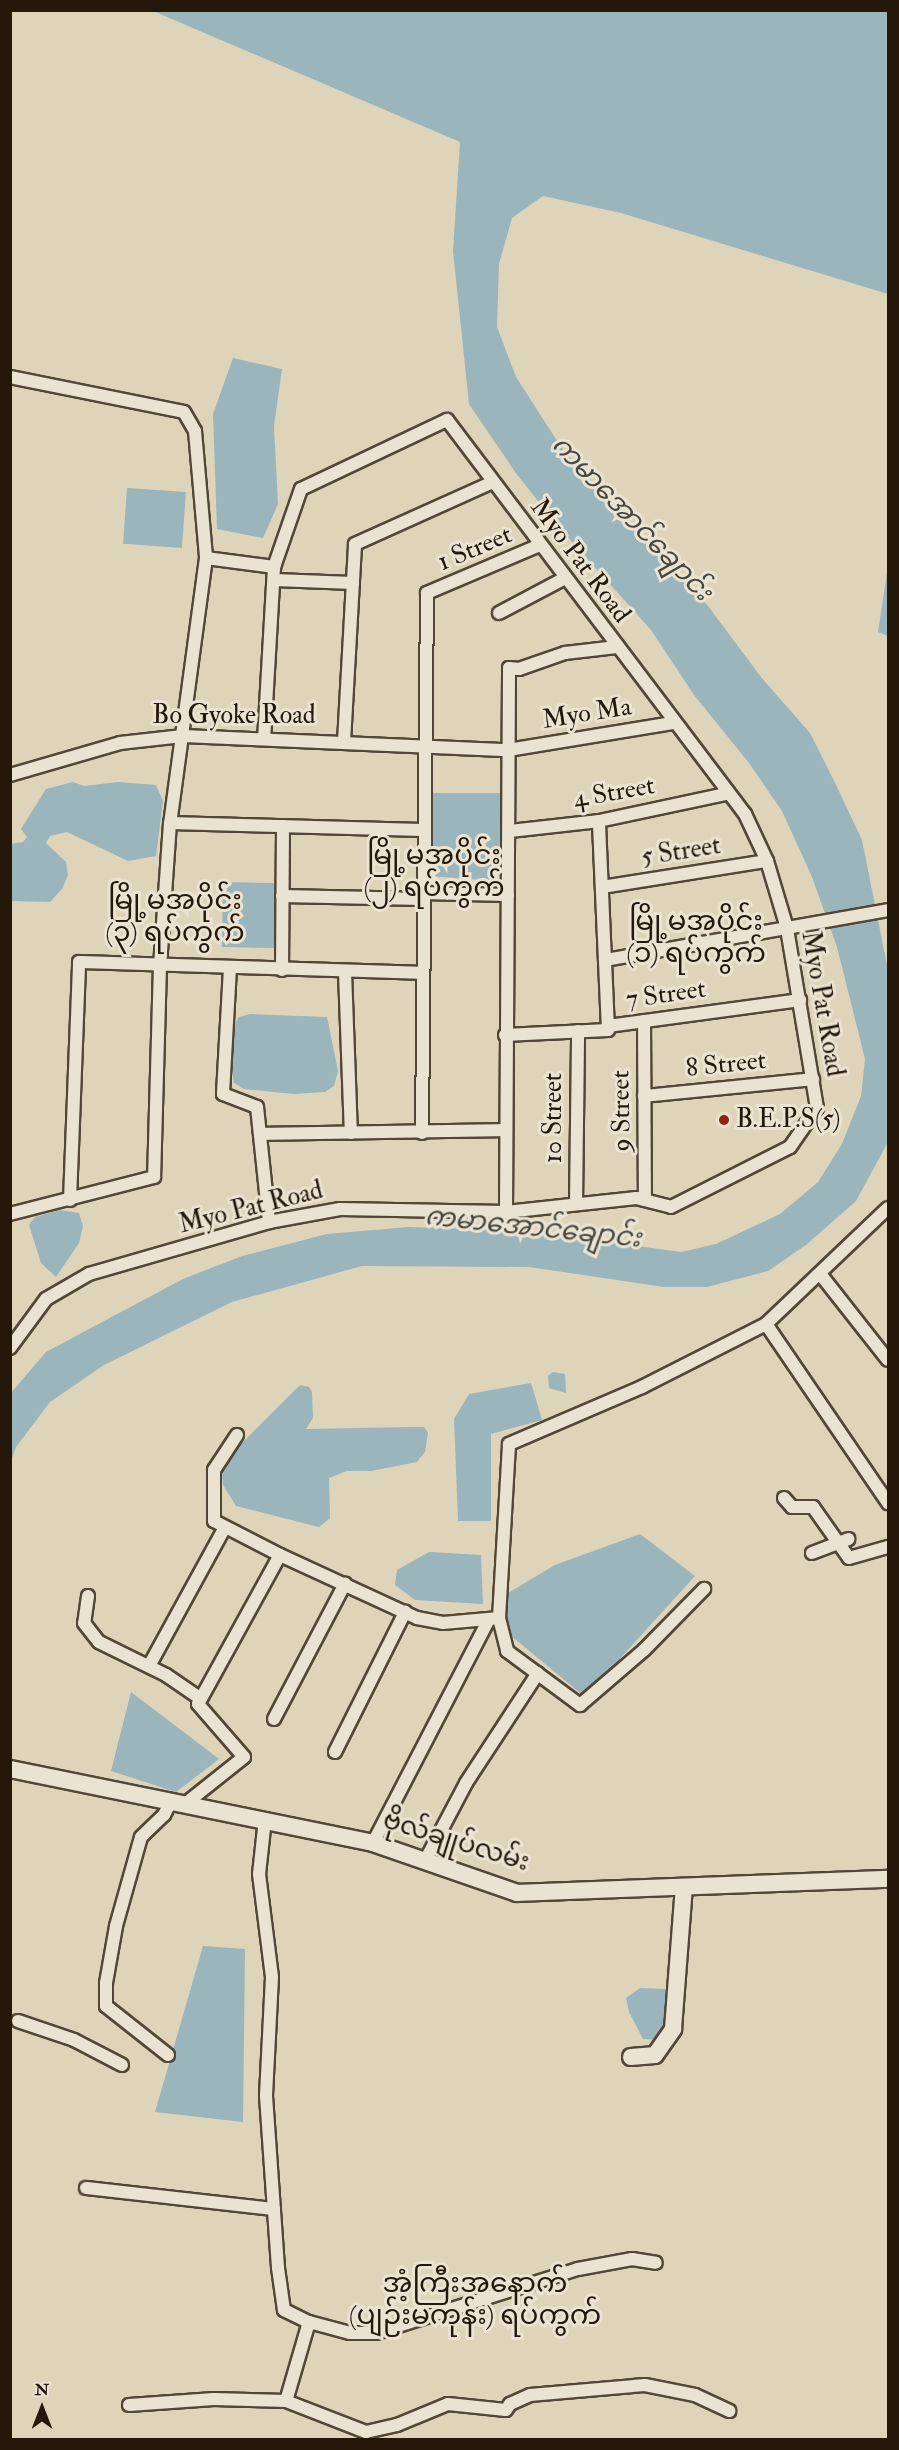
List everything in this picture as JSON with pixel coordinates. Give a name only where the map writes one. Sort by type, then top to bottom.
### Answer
[{"type":"street","points":[[10,377],[184,412],[195,431],[206,558],[171,823],[160,965],[154,1177],[10,1214]]},
{"type":"street","name":"Myo Pat Road","points":[[10,1348],[46,1299],[89,1274],[269,1222],[340,1209],[506,1212],[636,1198],[671,1207],[790,1147],[817,1108],[787,927],[767,861],[745,814],[726,794],[447,420],[301,489],[274,573]]},
{"type":"street","points":[[344,742],[355,544],[493,482]]},
{"type":"street","name":"1 Street","points":[[425,747],[427,594],[540,545]]},
{"type":"street","points":[[206,558],[274,573],[353,583]]},
{"type":"street","points":[[264,739],[274,573]]},
{"type":"street","points":[[499,613],[565,578]]},
{"type":"street","points":[[506,1212],[505,1035],[510,831],[509,668],[519,669],[565,653],[616,647]]},
{"type":"street","name":"Myo Ma","points":[[425,747],[508,750],[673,723]]},
{"type":"street","name":"Bo Gyoke Road","points":[[10,775],[120,743],[183,735],[425,747]]},
{"type":"street","points":[[422,1133],[422,830],[425,747]]},
{"type":"street","name":"4 Street","points":[[510,831],[599,821],[726,794]]},
{"type":"street","points":[[599,821],[608,1026]]},
{"type":"street","points":[[171,823],[422,830]]},
{"type":"street","points":[[282,970],[283,826]]},
{"type":"street","name":"5 Street","points":[[602,886],[767,861]]},
{"type":"street","points":[[282,896],[508,895]]},
{"type":"street","points":[[605,960],[888,910]]},
{"type":"street","points":[[70,1200],[79,962],[421,973]]},
{"type":"street","points":[[230,968],[223,1094],[257,1107],[269,1222]]},
{"type":"street","points":[[345,972],[351,1133]]},
{"type":"street","name":"7 Street","points":[[505,1035],[608,1030],[608,1026],[800,1000]]},
{"type":"street","name":"9 Street","points":[[644,1021],[645,1200]]},
{"type":"street","name":"10 Street","points":[[576,1204],[578,1031]]},
{"type":"street","name":"8 Street","points":[[644,1096],[813,1078]]},
{"type":"street","points":[[261,1134],[506,1130]]},
{"type":"street","points":[[373,1843],[493,1619],[507,1451],[515,1440],[642,1387],[766,1324],[821,1275],[888,1208]]},
{"type":"street","points":[[821,1275],[888,1360]]},
{"type":"street","points":[[766,1324],[888,1503]]},
{"type":"street","points":[[237,1435],[214,1470],[214,1521],[280,1555],[405,1612],[443,1623],[493,1619]]},
{"type":"street","points":[[784,1498],[792,1507],[813,1507],[835,1544],[849,1558],[888,1547]]},
{"type":"street","points":[[149,1666],[225,1527]]},
{"type":"street","points":[[812,1553],[848,1539]]},
{"type":"street","points":[[168,2055],[106,2006],[116,1926],[141,1836],[178,1802],[244,1757],[205,1716],[198,1704],[280,1555]]},
{"type":"street","points":[[274,1719],[345,1584]]},
{"type":"street","points":[[493,1619],[507,1651],[580,1705],[644,1650],[704,1589]]},
{"type":"street","points":[[88,1596],[84,1623],[94,1636],[149,1666],[201,1699]]},
{"type":"street","points":[[335,1752],[405,1612]]},
{"type":"street","points":[[426,1859],[466,1783],[538,1673]]},
{"type":"street","name":"ဗိုလ်ချုပ်လမ်း","points":[[13,1769],[373,1843],[426,1859],[517,1893],[888,1880]]},
{"type":"street","points":[[265,1819],[259,1875],[272,1977],[267,2096],[274,2209],[284,2310],[309,2322],[350,2332],[376,2333],[578,2269],[632,2259],[656,2263]]},
{"type":"street","points":[[631,2057],[655,2055],[673,2029],[684,1887]]},
{"type":"street","points":[[18,2021],[74,2040],[123,2066]]},
{"type":"street","points":[[86,2188],[274,2209]]},
{"type":"street","points":[[286,2401],[309,2322]]},
{"type":"street","points":[[129,2405],[214,2399],[286,2401],[366,2432],[397,2425],[448,2404],[506,2410],[510,2404],[530,2395],[633,2385],[685,2392],[729,2412]]},
{"type":"water","points":[[153,11],[888,11],[888,294],[621,213],[543,196],[512,218],[499,264],[497,327],[516,377],[563,450],[708,606],[761,677],[810,733],[837,787],[862,840],[888,970],[888,1142],[856,1201],[806,1245],[768,1271],[707,1287],[664,1287],[529,1267],[362,1266],[232,1302],[104,1365],[50,1402],[16,1447],[11,1461],[11,1393],[46,1352],[183,1279],[242,1256],[327,1234],[408,1227],[522,1230],[681,1252],[716,1244],[780,1214],[818,1182],[842,1144],[861,1096],[865,1059],[837,947],[812,877],[782,811],[749,763],[694,695],[651,630],[557,525],[515,472],[469,404],[453,251],[460,142]]},
{"type":"water","points":[[233,358],[282,369],[274,426],[278,504],[263,538],[217,529],[213,414]]},
{"type":"water","points":[[127,488],[186,492],[182,548],[123,544]]},
{"type":"water","points":[[888,566],[888,636],[878,632]]},
{"type":"water","points":[[73,782],[84,786],[118,782],[156,785],[163,801],[156,856],[128,861],[67,832],[50,836],[46,843],[66,862],[68,875],[62,889],[50,902],[11,901],[11,844],[23,842],[27,837],[21,829],[46,789]]},
{"type":"water","points":[[430,793],[505,793],[496,881],[428,876]]},
{"type":"water","points":[[223,882],[275,883],[274,948],[222,947]]},
{"type":"water","points":[[250,1014],[327,1017],[338,1071],[334,1086],[325,1092],[294,1094],[244,1089],[234,1083],[231,1062],[234,1024],[239,1017]]},
{"type":"water","points":[[60,1210],[79,1213],[83,1226],[79,1243],[56,1277],[41,1263],[29,1225],[35,1217]]},
{"type":"water","points":[[553,1372],[565,1374],[566,1393],[549,1388],[548,1376]]},
{"type":"water","points":[[531,1383],[542,1420],[491,1434],[491,1521],[458,1521],[454,1419],[469,1394]]},
{"type":"water","points":[[300,1385],[309,1387],[312,1392],[313,1418],[306,1429],[424,1427],[428,1433],[425,1452],[417,1462],[371,1471],[347,1471],[329,1478],[330,1518],[319,1527],[236,1506],[223,1485],[222,1475],[232,1453]]},
{"type":"water","points":[[640,1534],[695,1576],[585,1697],[503,1629],[508,1593],[555,1565]]},
{"type":"water","points":[[429,1552],[481,1555],[483,1604],[415,1600],[395,1585],[397,1570]]},
{"type":"water","points":[[131,1692],[219,1759],[176,1792],[111,1771]]},
{"type":"water","points":[[203,1946],[245,1949],[243,2122],[155,2112]]},
{"type":"water","points":[[640,1988],[665,1989],[670,1993],[665,2033],[659,2040],[643,2039],[629,2012],[626,1998]]},
{"type":"place","name":"B.E.P.S(5)","points":[[724,1120]]},
{"type":"district","name":"မြို့မအပိုင်း (၂) ရပ်ကွက်","points":[[434,872]]},
{"type":"district","name":"မြို့မအပိုင်း (၃) ရပ်ကွက်","points":[[175,917]]},
{"type":"district","name":"မြို့မအပိုင်း (၁) ရပ်ကွက်","points":[[696,938]]},
{"type":"district","name":"အံ့ကြီးအနောက် (ပျဉ်းမကုန်း) ရပ်ကွက်","points":[[475,2300]]},
{"type":"water label","name":"ကမာအောင်ချောင်း","points":[[632,518]]},
{"type":"water label","name":"ကမာအောင်ချောင်း","points":[[533,1227]]}]
